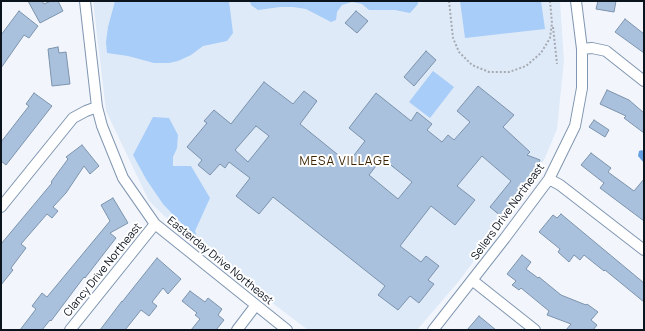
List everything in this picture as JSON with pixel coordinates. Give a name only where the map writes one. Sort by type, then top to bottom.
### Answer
[{"type":"street","name":"Easterday Drive Northeast","points":[[85,1],[97,107],[102,126],[123,178],[155,224],[287,330]]},
{"type":"street","name":"Sellers Drive Northeast","points":[[433,330],[549,179],[575,126],[582,88],[582,49],[576,1]]},
{"type":"street","points":[[582,49],[592,48],[606,51],[644,81]]},
{"type":"street","points":[[1,207],[73,118],[97,107]]},
{"type":"street","points":[[549,179],[560,185],[644,250]]},
{"type":"street","name":"Clancy Drive Northeast","points":[[70,330],[155,224]]},
{"type":"street","points":[[472,280],[535,330]]},
{"type":"street","points":[[236,330],[256,305]]},
{"type":"path","points":[[449,1],[453,38],[459,52],[472,65],[489,72],[509,72],[526,66],[540,53],[550,38],[552,23]]},
{"type":"path","points":[[550,1],[558,64]]},
{"type":"shaded area","points":[[93,1],[560,1],[564,61],[557,129],[545,158],[530,185],[459,281],[417,330],[308,330],[189,240],[149,201],[106,111]]},
{"type":"shaded area","points":[[115,1],[229,1],[233,33],[227,41],[203,46],[191,55],[169,63],[154,63],[128,56],[107,53],[106,42],[108,27]]},
{"type":"shaded area","points":[[250,1],[418,1],[418,4],[410,13],[395,10],[369,10],[362,4],[352,2],[342,5],[337,12],[336,20],[331,22],[306,9],[280,7],[258,10],[251,5]]},
{"type":"shaded area","points":[[460,1],[541,1],[545,29],[465,38]]},
{"type":"shaded area","points":[[433,71],[454,87],[430,118],[409,102]]},
{"type":"shaded area","points":[[153,117],[169,118],[178,135],[177,148],[173,157],[173,166],[191,166],[210,198],[195,231],[197,237],[163,204],[146,179],[133,155]]},
{"type":"shaded area","points":[[642,150],[644,152],[644,163],[638,156],[639,151]]},
{"type":"building","points":[[28,1],[42,1],[44,4],[51,1],[58,1],[63,11],[40,23]]},
{"type":"building","points":[[598,1],[616,1],[614,12],[596,9]]},
{"type":"building","points":[[19,11],[38,26],[29,38],[24,35],[1,68],[1,35]]},
{"type":"building","points":[[356,11],[368,21],[357,33],[345,23]]},
{"type":"building","points":[[625,19],[644,34],[644,53],[615,32]]},
{"type":"building","points":[[58,47],[59,53],[66,52],[70,84],[52,86],[48,49]]},
{"type":"building","points":[[426,51],[436,60],[414,86],[404,77]]},
{"type":"building","points":[[264,82],[293,104],[304,91],[317,101],[300,124],[348,163],[365,141],[349,128],[376,93],[411,121],[417,112],[432,124],[427,130],[442,142],[448,135],[454,140],[470,122],[457,111],[478,86],[514,115],[503,127],[530,152],[527,155],[540,160],[536,170],[522,189],[523,190],[502,217],[490,207],[511,181],[482,156],[457,186],[475,200],[455,225],[431,206],[400,246],[421,262],[426,256],[439,266],[428,280],[434,284],[419,303],[410,296],[398,310],[378,295],[385,286],[273,197],[259,214],[236,196],[250,178],[229,162],[225,168],[220,164],[210,175],[198,165],[202,160],[187,147],[207,123],[204,121],[214,110],[231,124]],"holes":[[[256,126],[269,136],[248,162],[235,150]],[[382,158],[412,182],[398,199],[369,175]]]},
{"type":"building","points":[[607,90],[629,100],[644,113],[644,133],[624,118],[626,116],[600,104]]},
{"type":"building","points":[[34,93],[52,106],[6,165],[1,161],[1,142],[29,106],[26,104]]},
{"type":"building","points":[[594,120],[609,130],[605,137],[589,127]]},
{"type":"building","points":[[82,145],[99,166],[90,174],[84,166],[66,193],[53,207],[58,211],[52,218],[47,214],[21,244],[26,248],[11,268],[13,270],[1,285],[1,244],[52,183],[51,182],[68,159],[66,157]]},
{"type":"building","points":[[591,153],[611,168],[608,172],[634,191],[644,179],[644,221],[600,188],[604,183],[581,165]]},
{"type":"building","points":[[113,198],[128,223],[110,233],[116,238],[51,321],[50,320],[42,330],[20,330],[36,309],[32,306],[42,293],[47,297],[110,221],[101,205]]},
{"type":"building","points":[[561,214],[644,283],[644,302],[584,255],[580,260],[574,255],[569,262],[558,252],[560,249],[539,232],[553,215],[557,218]]},
{"type":"building","points":[[522,255],[531,262],[526,269],[538,278],[539,277],[561,295],[586,305],[587,304],[598,312],[591,320],[597,325],[593,330],[566,330],[571,324],[547,315],[549,311],[521,288],[519,290],[512,285],[516,281],[507,274]]},
{"type":"building","points":[[157,258],[181,279],[168,294],[163,288],[152,302],[157,306],[149,316],[141,310],[125,330],[100,330],[122,301]]},
{"type":"building","points":[[190,291],[205,302],[208,298],[222,309],[218,315],[224,320],[216,330],[191,330],[200,319],[195,315],[197,313],[182,301]]},
{"type":"building","points":[[479,316],[496,330],[467,330]]},
{"type":"district","name":"MESA VILLAGE","points":[[345,162]]}]
